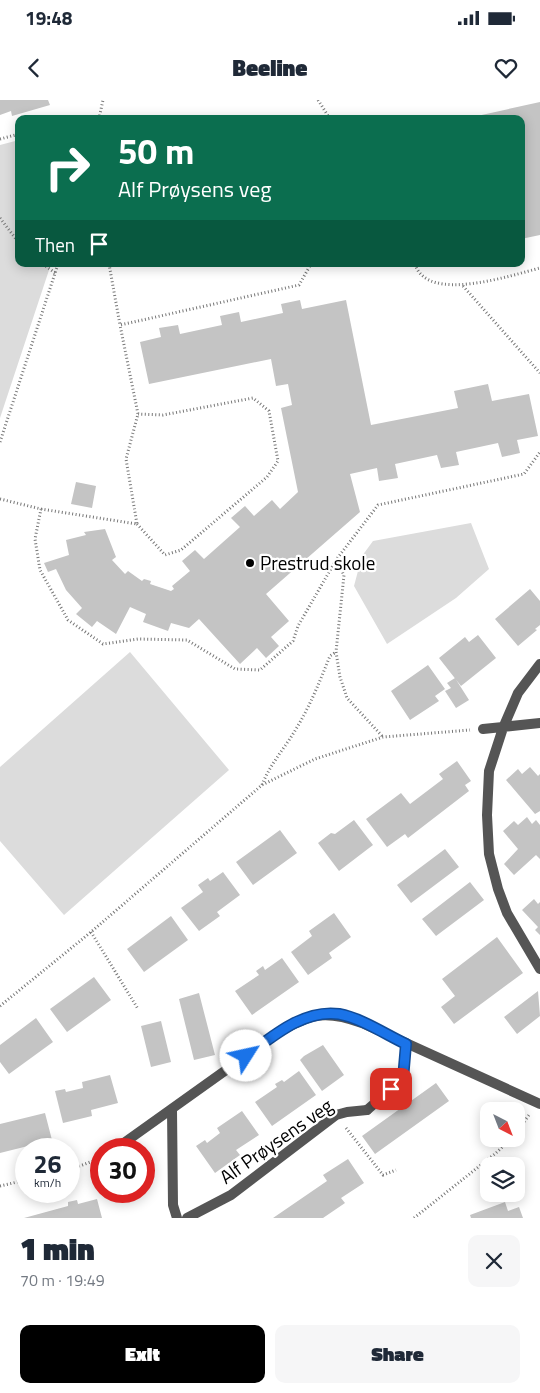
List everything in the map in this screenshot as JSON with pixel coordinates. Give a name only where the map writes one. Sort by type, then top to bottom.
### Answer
[{"type":"street","points":[[540,664],[518,693],[503,728],[490,771],[487,815],[489,854],[498,889],[507,913],[533,961],[540,969]]},
{"type":"street","points":[[483,729],[540,723]]},
{"type":"street","points":[[131,1138],[278,1033],[305,1019],[319,1015],[339,1014],[539,1100]]},
{"type":"street","name":"Alf Prøysens veg","points":[[188,1218],[231,1195],[336,1115],[367,1110],[403,1079],[406,1044]]},
{"type":"street","points":[[172,1110],[173,1205],[177,1218]]},
{"type":"path","points":[[99,115],[103,100]]},
{"type":"path","points":[[318,100],[327,115]]},
{"type":"path","points":[[0,139],[15,135]]},
{"type":"path","points":[[0,218],[15,238]]},
{"type":"path","points":[[47,267],[55,273]]},
{"type":"path","points":[[0,442],[57,267]]},
{"type":"path","points":[[110,267],[138,414],[126,459],[137,524],[165,555],[181,550],[266,478],[278,461],[269,411],[253,398],[163,415],[138,414]]},
{"type":"path","points":[[120,324],[299,285],[310,267]]},
{"type":"path","points":[[416,267],[431,282],[463,286],[540,268]]},
{"type":"path","points":[[463,286],[540,373]]},
{"type":"path","points":[[41,509],[35,539],[40,570],[68,620],[103,644],[138,639],[187,640],[235,669],[260,670],[293,641],[298,626],[336,560],[378,505],[524,474],[540,452]]},
{"type":"path","points":[[0,499],[41,509],[137,524]]},
{"type":"path","points":[[336,560],[344,575],[336,652],[346,698],[383,737]]},
{"type":"path","points":[[262,785],[268,771],[296,729],[316,693],[330,656],[336,652]]},
{"type":"path","points":[[0,1006],[91,932],[262,785],[315,760],[383,737],[483,729]]},
{"type":"path","points":[[91,932],[138,1009]]},
{"type":"path","points":[[525,1120],[539,1100]]},
{"type":"path","points":[[336,1115],[383,1175],[396,1170]]},
{"type":"path","points":[[414,1218],[501,1148]]},
{"type":"path","points":[[0,1186],[15,1183]]},
{"type":"shaded area","points":[[15,141],[15,267],[50,267],[0,418],[0,145]]},
{"type":"shaded area","points":[[471,523],[489,569],[456,598],[387,644],[354,586],[362,556],[373,541]]},
{"type":"shaded area","points":[[130,652],[229,770],[64,915],[0,841],[0,767]]},
{"type":"building","points":[[0,100],[48,100],[50,105],[12,116],[11,111],[0,115]]},
{"type":"building","points":[[540,102],[540,235],[525,238],[525,115],[482,115]]},
{"type":"building","points":[[300,300],[302,309],[346,300],[371,425],[458,408],[454,391],[488,384],[492,401],[529,394],[538,436],[517,440],[520,453],[502,457],[498,443],[456,452],[459,465],[441,468],[437,455],[395,464],[398,478],[379,481],[377,468],[350,474],[360,512],[266,594],[289,621],[271,637],[279,646],[266,658],[257,648],[240,664],[199,619],[189,628],[171,623],[168,631],[143,622],[146,614],[130,607],[116,634],[97,621],[92,627],[76,614],[82,608],[66,590],[56,569],[48,572],[44,563],[69,555],[66,540],[86,535],[84,532],[105,529],[116,557],[112,560],[125,574],[128,571],[142,581],[144,579],[151,581],[150,584],[171,591],[174,589],[172,586],[190,571],[182,561],[195,550],[204,559],[240,527],[231,518],[245,506],[254,516],[272,500],[280,509],[298,492],[281,408],[292,405],[288,384],[276,386],[271,359],[149,384],[140,342],[161,337],[159,328],[178,325],[180,334],[222,325],[220,316],[239,312],[241,322],[283,313],[281,304]]},
{"type":"building","points":[[76,482],[96,486],[92,508],[71,504]]},
{"type":"building","points":[[530,589],[540,601],[540,625],[535,629],[537,630],[518,646],[495,619]]},
{"type":"building","points":[[478,635],[496,658],[461,686],[439,658],[465,637],[469,642]]},
{"type":"building","points":[[428,665],[445,689],[435,696],[439,701],[410,720],[391,691]]},
{"type":"building","points":[[455,678],[469,700],[456,708],[445,691],[451,688],[447,683]]},
{"type":"building","points":[[457,761],[471,781],[465,785],[469,791],[408,838],[405,834],[387,847],[366,819],[401,793],[410,804],[443,779],[439,774]]},
{"type":"building","points":[[530,767],[538,776],[540,774],[540,811],[535,814],[506,780],[518,769],[522,774]]},
{"type":"building","points":[[527,817],[532,824],[536,820],[540,825],[540,859],[536,855],[514,875],[504,864],[518,849],[503,831],[514,821],[518,825]]},
{"type":"building","points":[[354,820],[373,845],[339,871],[318,843],[331,833],[335,834]]},
{"type":"building","points":[[280,830],[297,853],[253,885],[236,862]]},
{"type":"building","points":[[445,849],[459,867],[411,903],[397,885]]},
{"type":"building","points":[[223,872],[240,895],[217,912],[220,916],[199,931],[181,908],[203,892],[198,885],[208,878],[210,881]]},
{"type":"building","points":[[470,882],[484,900],[436,936],[422,919]]},
{"type":"building","points":[[534,899],[538,904],[540,902],[540,935],[535,930],[538,927],[522,910]]},
{"type":"building","points":[[334,913],[351,937],[329,953],[332,958],[308,975],[291,952],[312,936],[309,931]]},
{"type":"building","points":[[171,916],[188,940],[144,972],[127,949]]},
{"type":"building","points":[[497,937],[523,973],[454,1024],[441,1007],[455,996],[442,979]]},
{"type":"building","points":[[282,958],[299,982],[252,1015],[235,991],[259,975],[256,971],[263,966],[265,970]]},
{"type":"building","points":[[94,977],[111,1000],[67,1032],[50,1009]]},
{"type":"building","points":[[538,991],[540,1016],[517,1034],[504,1017]]},
{"type":"building","points":[[199,993],[215,1055],[194,1060],[179,999]]},
{"type":"building","points":[[36,1018],[53,1042],[9,1074],[0,1062],[0,1045]]},
{"type":"building","points":[[161,1021],[171,1062],[151,1067],[141,1026]]},
{"type":"building","points":[[323,1045],[344,1075],[322,1091],[300,1060]]},
{"type":"building","points":[[299,1071],[316,1095],[272,1126],[255,1102],[277,1087],[275,1084],[282,1080],[284,1082]]},
{"type":"building","points":[[110,1075],[118,1103],[91,1110],[92,1116],[63,1123],[55,1091],[65,1089],[66,1092],[83,1088],[82,1082]]},
{"type":"building","points":[[436,1083],[449,1101],[375,1154],[362,1136]]},
{"type":"building","points":[[242,1111],[259,1135],[236,1150],[240,1155],[215,1173],[196,1146],[205,1140],[207,1143],[220,1133],[217,1128]]},
{"type":"building","points":[[45,1113],[51,1138],[15,1138],[15,1149],[0,1153],[0,1124]]},
{"type":"building","points":[[348,1159],[364,1183],[341,1198],[345,1203],[323,1218],[273,1218],[327,1181],[323,1175]]},
{"type":"building","points":[[90,1201],[90,1203],[98,1203],[102,1218],[24,1218],[68,1206],[68,1203],[78,1204]]},
{"type":"building","points":[[505,1202],[508,1211],[519,1207],[523,1218],[471,1218],[470,1215]]},
{"type":"place","name":"Prestrud skole","points":[[250,563]]},
{"type":"route","points":[[246,1056],[298,1021],[319,1015],[339,1014],[406,1044],[403,1079],[391,1089]]}]
